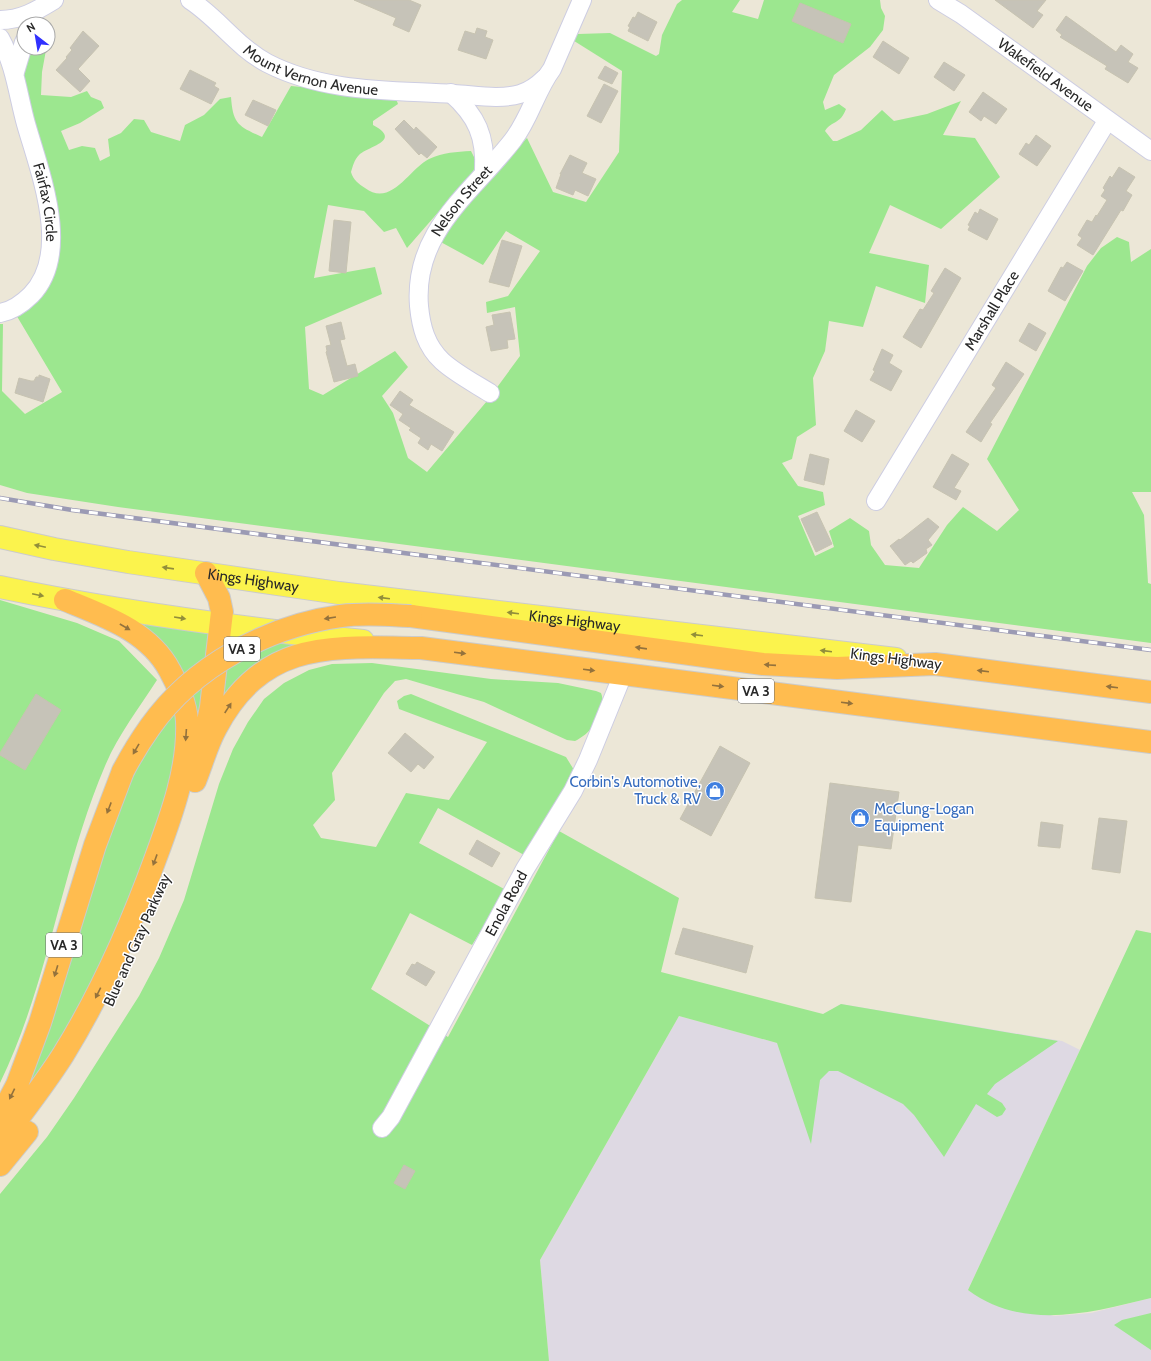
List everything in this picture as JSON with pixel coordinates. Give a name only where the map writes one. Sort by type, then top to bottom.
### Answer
[{"type":"highway","points":[[195,781],[211,707],[222,625],[220,598],[206,573]]},
{"type":"highway","points":[[0,1142],[39,1091],[63,1055],[93,1003],[118,953],[136,911],[170,819],[184,754],[187,720],[185,709],[170,671],[159,655],[145,640],[111,619],[64,600]]},
{"type":"highway","name":"VA 3","points":[[0,1117],[17,1084],[37,1030],[95,845],[123,772],[150,726],[190,683],[236,652],[276,632],[317,620],[364,615],[411,616],[763,664],[837,668],[935,664]]},
{"type":"highway","name":"VA 3","points":[[195,781],[215,729],[229,706],[248,682],[268,668],[302,654],[353,647],[421,648],[1151,742]]},
{"type":"highway","name":"Kings Highway","points":[[935,664],[1151,692]]},
{"type":"highway","name":"Blue and Gray Parkway","points":[[0,1166],[40,1114],[77,1061],[126,972],[176,846],[195,781]]},
{"type":"main road","name":"Kings Highway","points":[[0,537],[62,550],[339,593],[935,664]]},
{"type":"main road","points":[[0,587],[64,600],[222,625],[421,648]]},
{"type":"street","name":"Mount Vernon Avenue","points":[[190,0],[227,34],[267,63],[291,74],[317,82],[343,87],[507,96],[529,90],[545,78]]},
{"type":"street","name":"Nelson Street","points":[[490,393],[448,366],[432,349],[424,336],[420,322],[418,294],[420,275],[428,247],[442,223],[459,199],[512,141],[534,106],[545,78],[552,69],[582,0]]},
{"type":"street","name":"Wakefield Avenue","points":[[938,0],[961,14],[1151,151]]},
{"type":"street","points":[[0,20],[20,18],[48,3]]},
{"type":"street","points":[[39,16],[48,3]]},
{"type":"street","name":"Fairfax Circle","points":[[0,38],[14,72],[19,97],[44,188],[51,227],[51,245],[43,278],[36,290],[26,300],[14,308],[0,313]]},
{"type":"street","name":"Fairfax Circle","points":[[14,72],[19,56]]},
{"type":"street","points":[[451,93],[471,114],[479,128],[483,143],[484,171]]},
{"type":"street","name":"Marshall Place","points":[[876,501],[1107,120]]},
{"type":"street","name":"Enola Road","points":[[382,1128],[391,1117],[525,869],[573,791],[588,760],[623,674]]},
{"type":"shaded area","points":[[841,1004],[1062,1041],[1080,1050],[968,1290],[1054,1316],[1091,1313],[1151,1298],[1151,1361],[549,1361],[540,1260],[679,1016],[777,1043]]},
{"type":"green space","points":[[682,0],[740,0],[732,12],[758,19],[764,0],[880,0],[881,8],[885,16],[883,30],[870,47],[834,75],[823,102],[825,110],[839,104],[846,109],[841,118],[830,125],[825,131],[833,141],[837,141],[861,130],[882,110],[894,121],[927,114],[961,101],[943,135],[975,138],[1000,177],[941,229],[890,205],[869,253],[929,265],[925,303],[876,286],[863,327],[829,321],[825,351],[813,378],[816,425],[797,437],[792,459],[782,463],[798,486],[823,492],[825,505],[798,516],[815,556],[834,547],[829,531],[850,518],[869,531],[871,545],[885,565],[919,568],[947,525],[963,507],[997,531],[1019,510],[987,459],[1087,266],[1101,248],[1117,237],[1129,242],[1131,262],[1151,249],[1151,492],[1132,492],[1144,515],[1148,583],[1151,584],[1151,643],[118,507],[27,493],[0,485],[0,324],[3,324],[2,391],[25,414],[62,392],[15,313],[58,230],[19,76],[23,56],[45,56],[42,72],[41,95],[71,97],[87,91],[91,97],[101,101],[104,108],[80,123],[61,131],[69,150],[82,146],[95,148],[100,161],[110,156],[108,139],[121,133],[134,119],[144,120],[151,132],[180,141],[185,125],[204,115],[220,99],[231,97],[233,113],[238,123],[247,130],[262,137],[291,86],[395,96],[398,104],[373,121],[373,125],[385,135],[384,139],[381,143],[359,155],[351,172],[358,183],[374,193],[383,193],[391,190],[429,159],[455,152],[471,151],[476,161],[473,173],[451,196],[407,248],[396,228],[384,232],[364,211],[328,205],[314,278],[375,267],[382,294],[305,327],[309,389],[323,395],[395,351],[408,367],[382,396],[393,413],[408,458],[427,472],[487,401],[520,356],[515,307],[487,313],[486,302],[508,296],[540,251],[506,231],[483,265],[437,240],[471,193],[527,138],[553,192],[586,202],[619,152],[622,71],[571,39],[578,34],[610,33],[656,56],[659,54],[662,35],[677,4]]},
{"type":"green space","points":[[0,600],[77,623],[119,641],[157,680],[122,733],[105,766],[77,845],[31,1005],[17,1045],[0,1083]]},
{"type":"green space","points":[[138,623],[213,633],[195,735]]},
{"type":"green space","points":[[234,636],[299,645],[220,703],[229,640]]},
{"type":"green space","points":[[372,663],[491,679],[558,683],[596,691],[601,693],[603,700],[600,714],[593,727],[575,741],[567,740],[484,702],[406,679],[395,681],[384,693],[332,773],[335,800],[313,825],[321,838],[376,847],[406,793],[449,800],[487,742],[399,709],[397,701],[404,696],[411,694],[566,757],[574,770],[526,856],[438,808],[419,843],[506,890],[472,945],[410,913],[371,989],[448,1037],[559,831],[679,898],[661,972],[823,1014],[841,1004],[1058,1041],[995,1084],[987,1094],[1002,1103],[1006,1109],[1002,1115],[997,1117],[976,1104],[944,1157],[914,1115],[903,1104],[838,1071],[829,1071],[820,1080],[811,1144],[777,1043],[679,1016],[540,1260],[549,1361],[0,1361],[0,1194],[47,1137],[74,1098],[139,996],[159,958],[184,900],[219,784],[233,749],[248,722],[264,699],[284,683],[309,670],[332,664]]},
{"type":"green space","points":[[175,713],[178,731],[172,776],[140,873],[117,932],[64,1035],[21,1098],[131,775],[156,736]]},
{"type":"green space","points":[[1136,930],[1151,933],[1151,1298],[1081,1313],[1034,1315],[1011,1311],[989,1303],[968,1290]]},
{"type":"green space","points":[[1151,1313],[1151,1350],[1114,1325],[1122,1320]]},
{"type":"building","points":[[354,0],[409,0],[421,5],[409,32],[393,25],[396,18]]},
{"type":"building","points":[[995,0],[1046,0],[1037,11],[1043,15],[1033,28]]},
{"type":"building","points":[[800,3],[851,24],[843,43],[792,21]]},
{"type":"building","points":[[638,12],[657,22],[648,41],[628,31],[630,27],[628,26]]},
{"type":"building","points":[[1066,16],[1116,52],[1121,45],[1133,54],[1128,62],[1138,68],[1128,83],[1105,69],[1107,66],[1060,37],[1062,35],[1056,30]]},
{"type":"building","points":[[477,28],[487,31],[485,37],[493,40],[486,59],[458,50],[465,31],[475,34]]},
{"type":"building","points":[[83,31],[99,46],[78,69],[90,81],[80,92],[56,70],[67,58],[66,57],[72,50],[70,48]]},
{"type":"building","points":[[883,41],[909,58],[899,74],[873,57]]},
{"type":"building","points":[[944,62],[965,75],[954,91],[934,77]]},
{"type":"building","points":[[605,66],[618,73],[612,84],[598,78]]},
{"type":"building","points":[[190,70],[216,83],[214,86],[219,89],[211,104],[180,89]]},
{"type":"building","points":[[604,84],[618,91],[601,123],[587,116]]},
{"type":"building","points":[[983,92],[1007,109],[996,124],[984,116],[981,121],[969,112]]},
{"type":"building","points":[[253,100],[276,110],[268,126],[245,115]]},
{"type":"building","points":[[404,120],[414,130],[416,127],[437,147],[427,158],[421,153],[419,155],[395,129]]},
{"type":"building","points":[[1036,135],[1051,146],[1037,166],[1019,154],[1026,143],[1029,145]]},
{"type":"building","points":[[570,155],[587,163],[582,173],[596,179],[588,196],[575,190],[573,195],[556,188],[560,174]]},
{"type":"building","points":[[1119,167],[1135,177],[1126,191],[1132,195],[1093,255],[1077,245],[1082,238],[1078,235],[1087,220],[1092,222],[1107,200],[1101,196],[1105,190],[1103,188],[1110,176],[1112,178]]},
{"type":"building","points":[[980,209],[998,219],[987,240],[968,230],[970,226],[968,225],[975,212],[978,214]]},
{"type":"building","points":[[334,220],[351,222],[346,273],[329,271]]},
{"type":"building","points":[[502,240],[522,246],[509,287],[489,282]]},
{"type":"building","points":[[1067,262],[1083,271],[1065,301],[1048,291],[1061,267],[1063,268]]},
{"type":"building","points":[[945,268],[961,278],[921,348],[903,337],[920,309],[923,310],[934,293],[931,291]]},
{"type":"building","points":[[510,312],[515,339],[507,340],[508,348],[491,351],[486,327],[494,325],[492,315]]},
{"type":"building","points":[[341,322],[345,339],[340,340],[347,366],[355,364],[358,376],[334,382],[326,352],[326,346],[331,345],[326,326]]},
{"type":"building","points":[[1029,323],[1046,333],[1036,351],[1019,341]]},
{"type":"building","points":[[882,349],[893,355],[889,363],[902,371],[891,391],[870,380],[875,371],[873,370]]},
{"type":"building","points":[[1006,362],[1024,374],[990,423],[992,424],[981,442],[966,432],[996,388],[992,385]]},
{"type":"building","points":[[39,375],[50,379],[43,402],[15,393],[19,378],[34,381],[36,377],[39,377]]},
{"type":"building","points":[[400,391],[413,400],[409,405],[454,432],[442,451],[431,444],[428,450],[418,443],[421,438],[409,430],[411,428],[399,420],[403,414],[390,405]]},
{"type":"building","points":[[856,410],[875,421],[862,442],[844,431]]},
{"type":"building","points":[[810,454],[829,459],[824,485],[804,480]]},
{"type":"building","points":[[952,454],[969,464],[954,488],[961,491],[956,500],[933,487]]},
{"type":"building","points":[[817,512],[832,544],[816,552],[801,519]]},
{"type":"building","points":[[928,518],[939,527],[928,540],[932,545],[926,549],[927,553],[913,563],[911,561],[905,565],[890,546]]},
{"type":"building","points":[[36,694],[61,710],[25,770],[0,755],[0,753]]},
{"type":"building","points":[[405,733],[434,757],[424,769],[418,764],[411,772],[388,753]]},
{"type":"building","name":"Corbin's Automotive, Truck & RV","points":[[720,746],[750,763],[711,836],[680,819]]},
{"type":"building","name":"McClung-Logan Equipment","points":[[830,783],[899,792],[891,849],[858,845],[851,902],[815,898]]},
{"type":"building","points":[[1099,818],[1127,821],[1120,873],[1092,869]]},
{"type":"building","points":[[1041,822],[1063,825],[1060,848],[1038,846]]},
{"type":"building","points":[[477,840],[500,853],[492,867],[469,854]]},
{"type":"building","points":[[683,928],[753,946],[746,973],[675,954]]},
{"type":"building","points":[[417,962],[435,972],[426,986],[406,974],[412,964],[415,965]]},
{"type":"building","points":[[404,1165],[415,1171],[405,1189],[394,1183]]},
{"type":"railway","points":[[0,498],[72,510],[1151,650]]},
{"type":"place","name":"Corbin's Automotive, Truck & RV","points":[[715,791]]},
{"type":"place","name":"McClung-Logan Equipment","points":[[860,818]]}]
